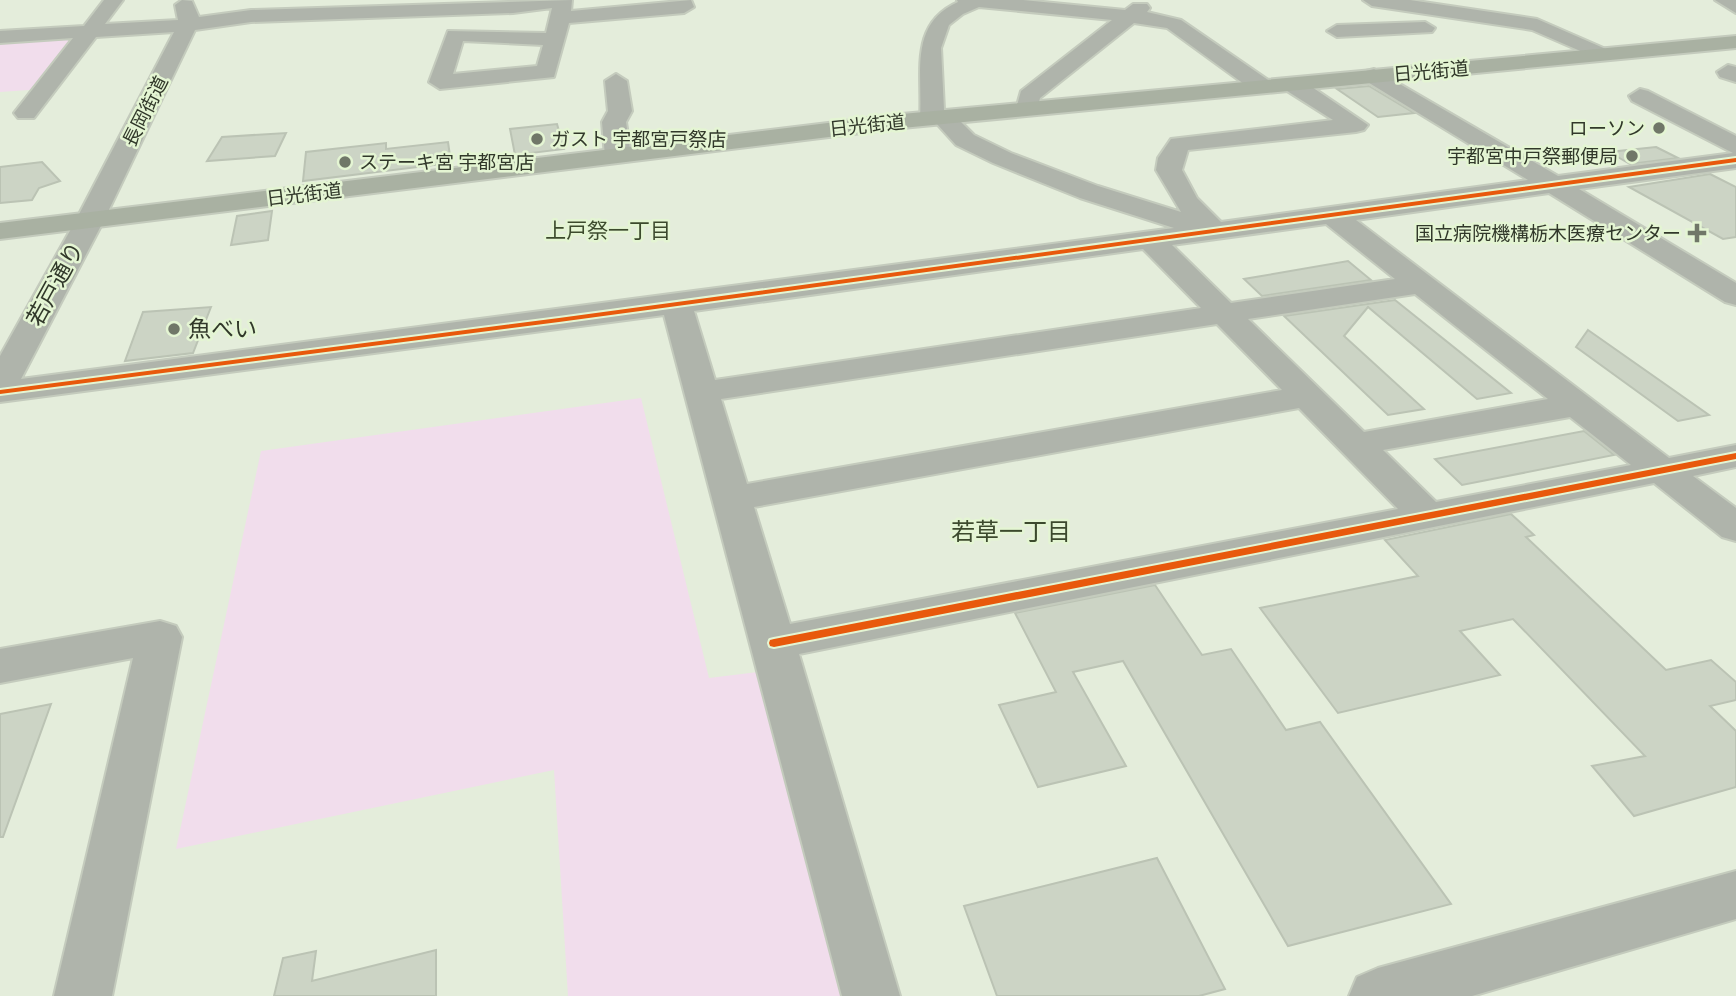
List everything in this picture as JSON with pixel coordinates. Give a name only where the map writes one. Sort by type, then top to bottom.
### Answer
[{"type":"highway","name":"日光街道","points":[[0,231],[938,117],[1736,42]]},
{"type":"street","points":[[26,113],[114,0]]},
{"type":"street","points":[[183,0],[189,17],[187,26]]},
{"type":"street","points":[[0,37],[187,26],[328,7],[684,7],[682,0]]},
{"type":"street","points":[[1215,231],[1089,192],[1002,158],[965,140],[938,117],[929,49],[934,32],[949,16],[974,0],[1131,15],[1174,24],[1263,86]]},
{"type":"street","points":[[1028,109],[1029,96],[1150,0]]},
{"type":"street","points":[[1373,0],[1530,23],[1601,54]]},
{"type":"street","points":[[1724,0],[1736,7]]},
{"type":"street","points":[[555,39],[455,35],[440,82],[546,72],[555,39],[562,5]]},
{"type":"street","points":[[949,16],[1038,18]]},
{"type":"street","points":[[1337,31],[1530,23]]},
{"type":"street","name":"長岡街道","points":[[90,220],[187,26]]},
{"type":"street","points":[[1374,76],[1736,296]]},
{"type":"street","points":[[616,80],[620,111],[614,122],[618,156]]},
{"type":"street","points":[[1215,231],[1186,202],[1168,170],[1171,158],[1180,144],[1356,125],[1292,84]]},
{"type":"street","points":[[1640,96],[1736,146]]},
{"type":"street","points":[[0,392],[676,304],[1736,160]]},
{"type":"street","points":[[1332,215],[1736,528]]},
{"type":"street","name":"若戸通り","points":[[0,386],[90,220]]},
{"type":"street","points":[[1150,240],[1429,517]]},
{"type":"street","points":[[702,392],[1420,284]]},
{"type":"street","points":[[676,304],[774,643],[871,996]]},
{"type":"street","points":[[733,499],[1308,396]]},
{"type":"street","points":[[1356,444],[1576,405]]},
{"type":"street","points":[[774,643],[1736,456]]},
{"type":"street","points":[[0,666],[160,637],[83,996]]},
{"type":"street","points":[[1378,996],[1736,894]]},
{"type":"shaded area","points":[[95,34],[43,89],[0,92],[0,40]]},
{"type":"shaded area","points":[[641,398],[709,678],[758,672],[845,996],[568,996],[554,770],[176,849],[261,451]]},
{"type":"building","points":[[1369,86],[1414,113],[1378,117],[1337,89]]},
{"type":"building","name":"ガスト 宇都宮戸祭店","points":[[557,124],[564,149],[515,155],[510,129]]},
{"type":"building","points":[[286,133],[275,156],[207,161],[222,137]]},
{"type":"building","name":"ステーキ宮 宇都宮店","points":[[448,142],[451,163],[303,181],[306,152],[386,143],[386,149]]},
{"type":"building","points":[[1656,147],[1678,158],[1630,164],[1609,152]]},
{"type":"building","points":[[42,162],[60,181],[39,188],[32,200],[0,203],[0,167]]},
{"type":"building","points":[[1710,174],[1736,187],[1736,237],[1723,239],[1629,187]]},
{"type":"building","points":[[272,211],[268,240],[231,245],[237,216]]},
{"type":"building","points":[[1348,261],[1371,280],[1262,296],[1244,279]]},
{"type":"building","points":[[1395,300],[1511,393],[1477,399],[1368,307],[1344,336],[1424,409],[1388,415],[1284,316]]},
{"type":"building","points":[[211,307],[193,353],[125,361],[143,312]]},
{"type":"building","points":[[1588,330],[1709,415],[1678,421],[1576,347]]},
{"type":"building","points":[[1584,431],[1614,455],[1462,485],[1435,459]]},
{"type":"building","points":[[1511,514],[1534,535],[1526,537],[1666,670],[1711,660],[1736,682],[1736,700],[1710,706],[1736,731],[1736,787],[1634,816],[1592,766],[1645,756],[1513,619],[1460,631],[1500,675],[1338,713],[1260,608],[1418,576],[1385,540]]},
{"type":"building","points":[[1155,585],[1202,655],[1231,649],[1286,730],[1320,722],[1451,904],[1288,946],[1123,661],[1073,672],[1126,766],[1038,787],[999,705],[1056,692],[1015,613]]},
{"type":"building","points":[[51,704],[3,837],[0,837],[0,714]]},
{"type":"building","points":[[1157,858],[1225,989],[1199,996],[997,996],[964,906]]},
{"type":"building","points":[[436,950],[436,996],[274,996],[283,958],[316,951],[312,981]]},
{"type":"cycle path","points":[[0,392],[559,320],[1736,160]]},
{"type":"cycle path","points":[[774,643],[1736,456]]},
{"type":"place","name":"ローソン","points":[[1659,128]]},
{"type":"place","name":"ガスト 宇都宮戸祭店","points":[[537,139]]},
{"type":"place","name":"宇都宮中戸祭郵便局","points":[[1632,156]]},
{"type":"place","name":"ステーキ宮 宇都宮店","points":[[345,162]]},
{"type":"place","name":"国立病院機構栃木医療センター","points":[[1697,233]]},
{"type":"place","name":"魚べい","points":[[174,329]]},
{"type":"district","name":"上戸祭一丁目","points":[[608,231]]},
{"type":"district","name":"若草一丁目","points":[[1011,532]]}]
